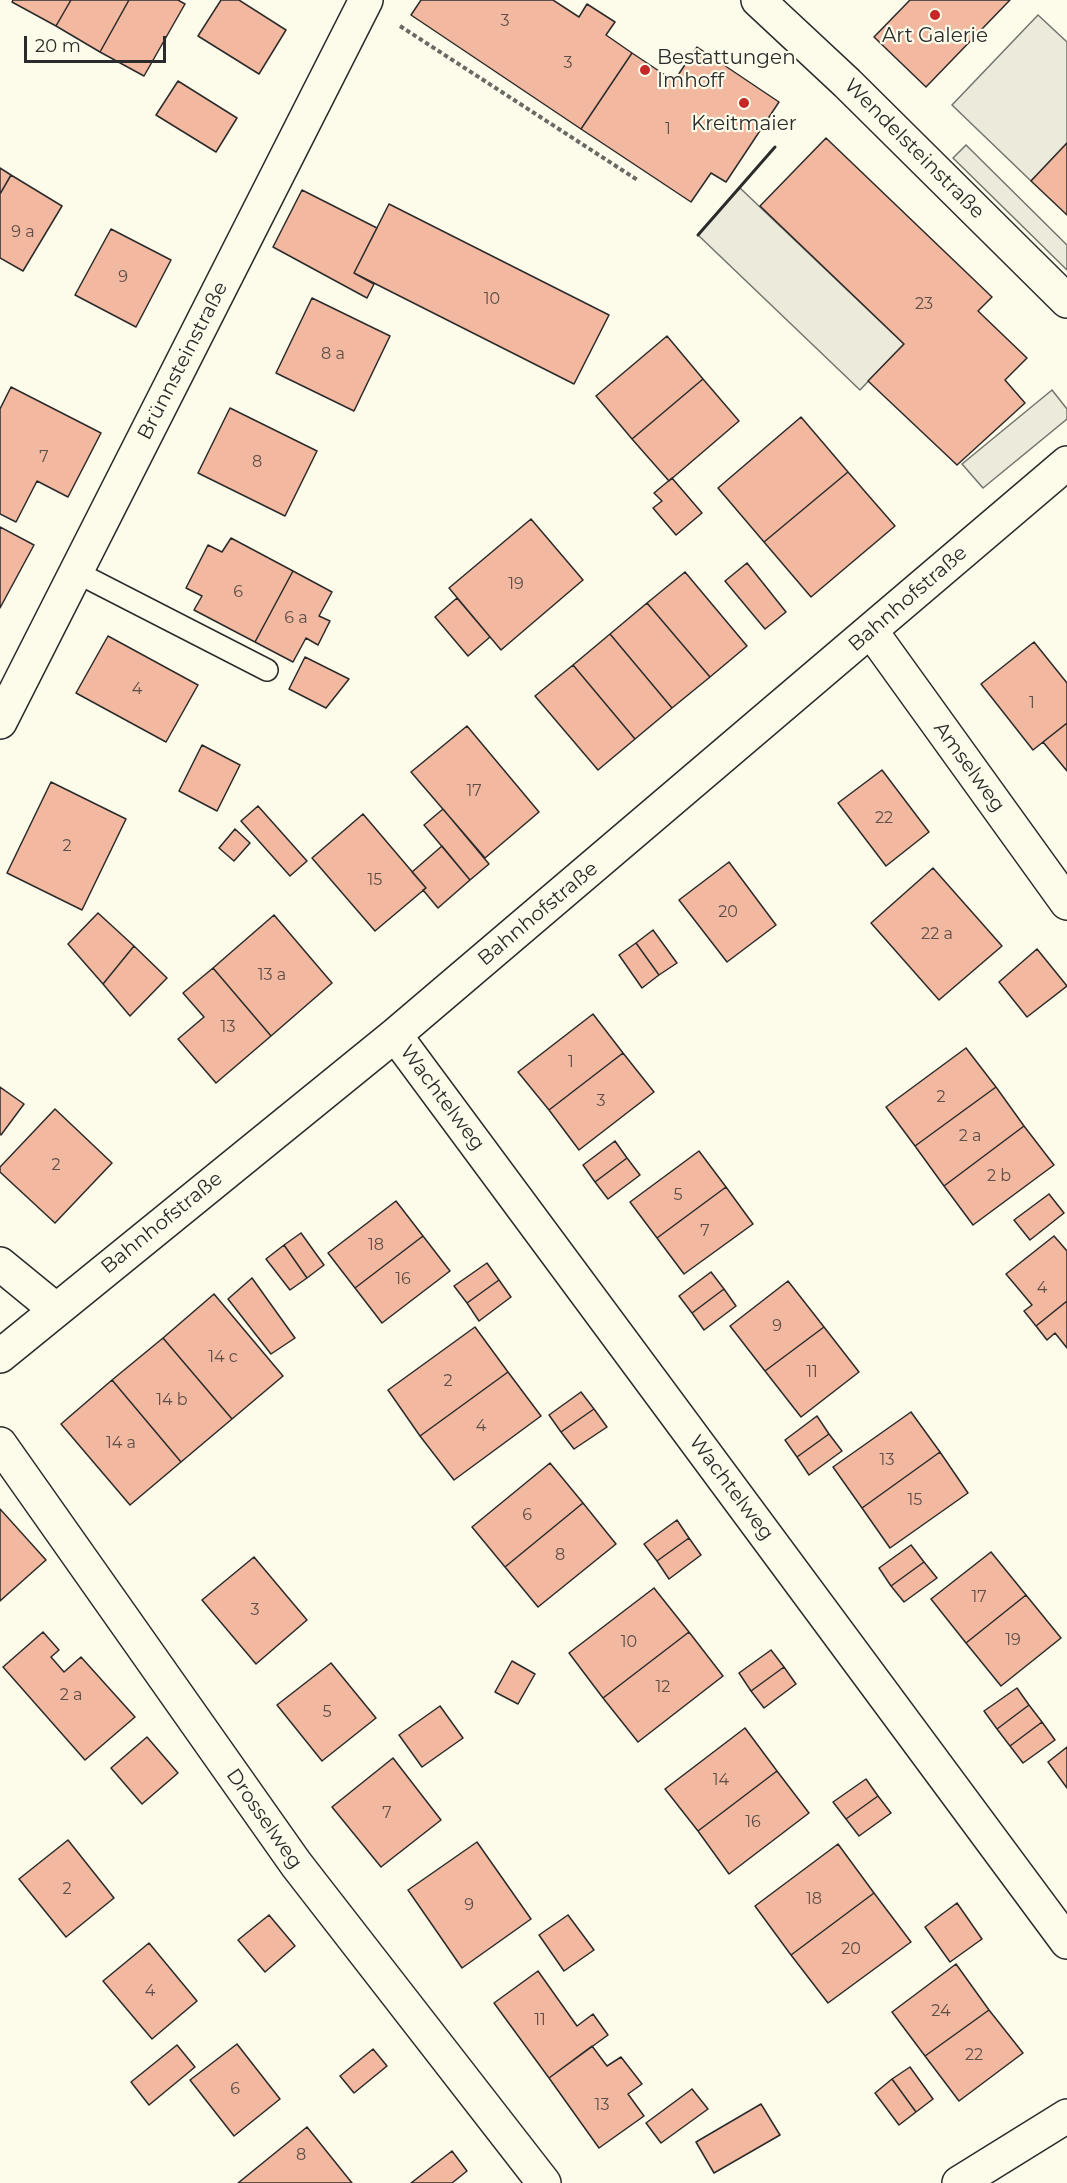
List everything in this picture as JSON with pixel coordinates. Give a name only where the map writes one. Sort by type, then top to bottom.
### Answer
[{"type":"street","name":"Wendelsteinstraße","points":[[758,0],[847,83],[1067,301]]},
{"type":"street","name":"Brünnsteinstraße","points":[[0,723],[365,1]]},
{"type":"street","name":"Bahnhofstraße","points":[[0,1356],[395,1035],[1067,463]]},
{"type":"street","name":"Amselweg","points":[[871,631],[1067,903]]},
{"type":"street","name":"Wachtelweg","points":[[395,1035],[1067,1942]]},
{"type":"street","points":[[0,1264],[55,1310]]},
{"type":"street","name":"Drosselweg","points":[[0,1444],[296,1864],[544,2183]]},
{"type":"street","points":[[965,2179],[1067,2116]]},
{"type":"lane","points":[[76,572],[267,670]]},
{"type":"path","points":[[365,1],[639,181]]},
{"type":"shaded area","points":[[1038,15],[1067,42],[1067,143],[1031,181],[952,105]]},
{"type":"shaded area","points":[[966,145],[1067,245],[1067,270],[953,158]]},
{"type":"shaded area","points":[[740,188],[904,344],[860,390],[698,235]]},
{"type":"shaded area","points":[[1052,390],[1067,409],[1067,419],[983,488],[962,464]]},
{"type":"building","points":[[13,0],[71,0],[56,26],[12,2]]},
{"type":"building","points":[[71,0],[129,0],[100,52],[56,26]]},
{"type":"building","points":[[129,0],[178,0],[185,4],[144,76],[100,52]]},
{"type":"building","points":[[221,0],[239,0],[286,30],[259,74],[198,36]]},
{"type":"building","points":[[421,0],[553,0],[579,17],[587,4],[615,22],[606,35],[632,53],[581,129],[411,15]]},
{"type":"building","points":[[910,0],[1010,0],[926,87],[874,37]]},
{"type":"building","points":[[697,47],[779,102],[726,182],[711,173],[691,202],[581,129],[632,53],[674,81]]},
{"type":"building","points":[[178,81],[237,118],[216,152],[156,115]]},
{"type":"building","points":[[826,138],[992,297],[978,311],[1027,358],[1005,380],[1025,403],[957,465],[868,381],[904,344],[760,206]]},
{"type":"building","points":[[1067,143],[1067,215],[1031,181]]},
{"type":"building","points":[[0,168],[11,175],[0,194]]},
{"type":"building","points":[[11,175],[62,206],[23,271],[0,258],[0,194]]},
{"type":"building","points":[[302,190],[377,228],[354,273],[374,284],[367,298],[273,247]]},
{"type":"building","points":[[389,204],[609,315],[574,384],[354,273]]},
{"type":"building","points":[[111,229],[171,260],[136,327],[75,295]]},
{"type":"building","points":[[312,298],[390,336],[354,411],[276,373]]},
{"type":"building","points":[[667,336],[703,379],[632,439],[596,396]]},
{"type":"building","points":[[703,379],[739,421],[669,481],[632,439]]},
{"type":"building","points":[[11,387],[101,433],[68,497],[37,481],[16,522],[0,514],[0,409]]},
{"type":"building","points":[[230,408],[317,451],[285,516],[198,473]]},
{"type":"building","points":[[801,417],[848,472],[764,542],[718,488]]},
{"type":"building","points":[[848,472],[895,526],[811,597],[764,542]]},
{"type":"building","points":[[672,478],[702,513],[676,535],[653,508],[662,501],[654,493]]},
{"type":"building","points":[[531,519],[583,580],[501,650],[449,588]]},
{"type":"building","points":[[0,527],[34,545],[0,608]]},
{"type":"building","points":[[231,538],[293,571],[255,642],[194,610],[202,596],[186,588],[208,545],[222,552]]},
{"type":"building","points":[[747,563],[786,612],[765,629],[725,581]]},
{"type":"building","points":[[293,571],[332,592],[319,616],[330,621],[318,645],[306,638],[293,662],[255,642]]},
{"type":"building","points":[[685,572],[747,646],[710,677],[647,603]]},
{"type":"building","points":[[457,598],[490,637],[468,656],[435,617]]},
{"type":"building","points":[[647,603],[710,677],[672,708],[610,634]]},
{"type":"building","points":[[610,634],[672,708],[635,739],[573,665]]},
{"type":"building","points":[[108,636],[198,685],[166,742],[76,693]]},
{"type":"building","points":[[1034,642],[1067,683],[1067,723],[1033,750],[981,684]]},
{"type":"building","points":[[305,657],[349,679],[326,708],[289,689]]},
{"type":"building","points":[[573,665],[635,739],[598,770],[535,696]]},
{"type":"building","points":[[1067,723],[1067,771],[1043,742]]},
{"type":"building","points":[[467,726],[539,812],[485,858],[411,772]]},
{"type":"building","points":[[202,745],[240,765],[217,811],[179,791]]},
{"type":"building","points":[[882,770],[929,832],[886,866],[838,803]]},
{"type":"building","points":[[51,782],[126,819],[82,910],[7,873]]},
{"type":"building","points":[[258,806],[307,861],[290,876],[241,821]]},
{"type":"building","points":[[443,809],[489,864],[470,880],[424,825]]},
{"type":"building","points":[[363,814],[426,888],[375,931],[312,858]]},
{"type":"building","points":[[235,829],[250,843],[234,861],[219,848]]},
{"type":"building","points":[[442,846],[470,880],[438,908],[423,890],[426,888],[412,872]]},
{"type":"building","points":[[729,862],[776,925],[727,962],[679,900]]},
{"type":"building","points":[[933,868],[1002,946],[939,1000],[871,923]]},
{"type":"building","points":[[98,913],[134,946],[103,984],[68,944]]},
{"type":"building","points":[[274,915],[332,983],[271,1036],[213,968]]},
{"type":"building","points":[[653,930],[677,963],[659,975],[636,943]]},
{"type":"building","points":[[636,943],[659,975],[642,988],[619,955]]},
{"type":"building","points":[[134,946],[167,978],[130,1016],[103,984]]},
{"type":"building","points":[[1037,949],[1067,986],[1027,1017],[999,982]]},
{"type":"building","points":[[213,968],[271,1036],[216,1083],[178,1039],[204,1017],[183,993]]},
{"type":"building","points":[[593,1014],[623,1053],[549,1110],[518,1072]]},
{"type":"building","points":[[966,1048],[996,1087],[915,1146],[886,1107]]},
{"type":"building","points":[[623,1053],[654,1092],[579,1150],[549,1110]]},
{"type":"building","points":[[0,1087],[24,1104],[1,1135],[0,1134]]},
{"type":"building","points":[[996,1087],[1024,1126],[944,1186],[915,1146]]},
{"type":"building","points":[[55,1109],[112,1163],[55,1223],[0,1172],[0,1167]]},
{"type":"building","points":[[1024,1126],[1054,1165],[973,1225],[944,1186]]},
{"type":"building","points":[[615,1141],[627,1158],[595,1182],[583,1165]]},
{"type":"building","points":[[699,1151],[726,1187],[657,1238],[630,1202]]},
{"type":"building","points":[[627,1158],[640,1175],[608,1199],[595,1182]]},
{"type":"building","points":[[726,1187],[753,1224],[684,1274],[657,1238]]},
{"type":"building","points":[[1049,1194],[1064,1213],[1030,1240],[1014,1220]]},
{"type":"building","points":[[396,1201],[423,1236],[355,1288],[328,1253]]},
{"type":"building","points":[[301,1233],[324,1265],[307,1278],[284,1245]]},
{"type":"building","points":[[423,1236],[450,1271],[382,1323],[355,1288]]},
{"type":"building","points":[[1054,1236],[1067,1251],[1067,1301],[1036,1326],[1024,1311],[1032,1305],[1006,1274]]},
{"type":"building","points":[[284,1245],[307,1278],[290,1290],[266,1259]]},
{"type":"building","points":[[487,1263],[499,1280],[467,1303],[454,1286]]},
{"type":"building","points":[[711,1272],[724,1289],[692,1313],[679,1296]]},
{"type":"building","points":[[252,1278],[295,1338],[271,1354],[228,1299]]},
{"type":"building","points":[[499,1280],[511,1297],[479,1321],[467,1303]]},
{"type":"building","points":[[788,1281],[824,1327],[765,1371],[730,1326]]},
{"type":"building","points":[[724,1289],[736,1306],[704,1330],[692,1313]]},
{"type":"building","points":[[214,1294],[283,1376],[232,1419],[163,1338]]},
{"type":"building","points":[[1067,1301],[1067,1348],[1055,1333],[1047,1340],[1036,1326]]},
{"type":"building","points":[[475,1327],[508,1372],[420,1436],[388,1390]]},
{"type":"building","points":[[824,1327],[859,1372],[801,1417],[765,1371]]},
{"type":"building","points":[[163,1338],[232,1419],[181,1462],[112,1380]]},
{"type":"building","points":[[508,1372],[541,1416],[454,1480],[420,1436]]},
{"type":"building","points":[[112,1380],[181,1462],[130,1505],[61,1424]]},
{"type":"building","points":[[581,1392],[594,1409],[561,1432],[549,1415]]},
{"type":"building","points":[[594,1409],[607,1427],[574,1449],[561,1432]]},
{"type":"building","points":[[911,1412],[940,1452],[862,1508],[833,1467]]},
{"type":"building","points":[[817,1416],[829,1434],[797,1457],[785,1440]]},
{"type":"building","points":[[829,1434],[842,1451],[809,1475],[797,1457]]},
{"type":"building","points":[[940,1452],[968,1493],[890,1548],[862,1508]]},
{"type":"building","points":[[550,1463],[583,1503],[505,1567],[472,1527]]},
{"type":"building","points":[[583,1503],[616,1544],[538,1607],[505,1567]]},
{"type":"building","points":[[0,1509],[46,1560],[0,1601]]},
{"type":"building","points":[[677,1520],[689,1538],[657,1561],[644,1544]]},
{"type":"building","points":[[689,1538],[701,1555],[669,1579],[657,1561]]},
{"type":"building","points":[[911,1545],[924,1562],[891,1586],[879,1568]]},
{"type":"building","points":[[991,1552],[1026,1595],[966,1643],[931,1599]]},
{"type":"building","points":[[254,1557],[307,1620],[256,1664],[202,1600]]},
{"type":"building","points":[[924,1562],[937,1578],[904,1602],[891,1586]]},
{"type":"building","points":[[654,1588],[689,1632],[603,1698],[569,1653]]},
{"type":"building","points":[[1026,1595],[1061,1638],[1001,1686],[966,1643]]},
{"type":"building","points":[[43,1632],[59,1650],[51,1657],[64,1672],[81,1657],[135,1717],[85,1760],[3,1667]]},
{"type":"building","points":[[689,1632],[723,1676],[638,1742],[603,1698]]},
{"type":"building","points":[[771,1650],[784,1667],[751,1691],[739,1673]]},
{"type":"building","points":[[512,1661],[535,1674],[518,1704],[495,1692]]},
{"type":"building","points":[[331,1663],[376,1718],[322,1761],[277,1705]]},
{"type":"building","points":[[784,1667],[796,1684],[764,1708],[751,1691]]},
{"type":"building","points":[[1017,1688],[1029,1705],[997,1729],[984,1711]]},
{"type":"building","points":[[1029,1705],[1042,1722],[1010,1746],[997,1729]]},
{"type":"building","points":[[440,1706],[463,1738],[422,1767],[399,1735]]},
{"type":"building","points":[[1042,1722],[1055,1740],[1023,1763],[1010,1746]]},
{"type":"building","points":[[745,1728],[777,1771],[698,1831],[665,1789]]},
{"type":"building","points":[[147,1737],[178,1773],[142,1804],[111,1768]]},
{"type":"building","points":[[1067,1747],[1067,1788],[1048,1762]]},
{"type":"building","points":[[393,1758],[441,1820],[381,1867],[332,1807]]},
{"type":"building","points":[[777,1771],[809,1813],[729,1874],[698,1831]]},
{"type":"building","points":[[866,1779],[878,1796],[846,1819],[833,1802]]},
{"type":"building","points":[[878,1796],[891,1813],[859,1836],[846,1819]]},
{"type":"building","points":[[68,1840],[114,1898],[66,1937],[19,1879]]},
{"type":"building","points":[[477,1842],[531,1919],[462,1968],[408,1890]]},
{"type":"building","points":[[838,1844],[874,1893],[791,1955],[755,1906]]},
{"type":"building","points":[[874,1893],[911,1942],[828,2003],[791,1955]]},
{"type":"building","points":[[957,1903],[982,1939],[950,1962],[925,1927]]},
{"type":"building","points":[[269,1915],[295,1946],[265,1972],[238,1940]]},
{"type":"building","points":[[568,1915],[594,1950],[564,1971],[539,1935]]},
{"type":"building","points":[[149,1943],[197,2001],[152,2039],[103,1981]]},
{"type":"building","points":[[956,1964],[989,2010],[925,2056],[892,2012]]},
{"type":"building","points":[[538,1971],[577,2026],[593,2014],[608,2035],[549,2078],[494,2003]]},
{"type":"building","points":[[989,2010],[1023,2053],[959,2101],[925,2056]]},
{"type":"building","points":[[237,2044],[280,2099],[234,2136],[190,2080]]},
{"type":"building","points":[[177,2045],[195,2067],[149,2105],[131,2082]]},
{"type":"building","points":[[592,2046],[607,2066],[621,2057],[642,2084],[628,2094],[644,2116],[599,2148],[549,2078]]},
{"type":"building","points":[[373,2049],[387,2066],[354,2093],[340,2076]]},
{"type":"building","points":[[910,2067],[933,2099],[916,2112],[892,2079]]},
{"type":"building","points":[[892,2079],[916,2112],[899,2125],[875,2093]]},
{"type":"building","points":[[692,2089],[708,2109],[661,2143],[646,2123]]},
{"type":"building","points":[[761,2104],[780,2135],[714,2173],[696,2142]]},
{"type":"building","points":[[307,2127],[352,2183],[238,2183]]},
{"type":"building","points":[[452,2151],[467,2171],[452,2183],[411,2183]]},
{"type":"wall","points":[[698,235],[775,147]]},
{"type":"place","name":"Art Galerie","points":[[935,15]]},
{"type":"place","name":"Bestattungen Imhoff","points":[[645,70]]},
{"type":"place","name":"Kreitmaier","points":[[744,103]]}]
